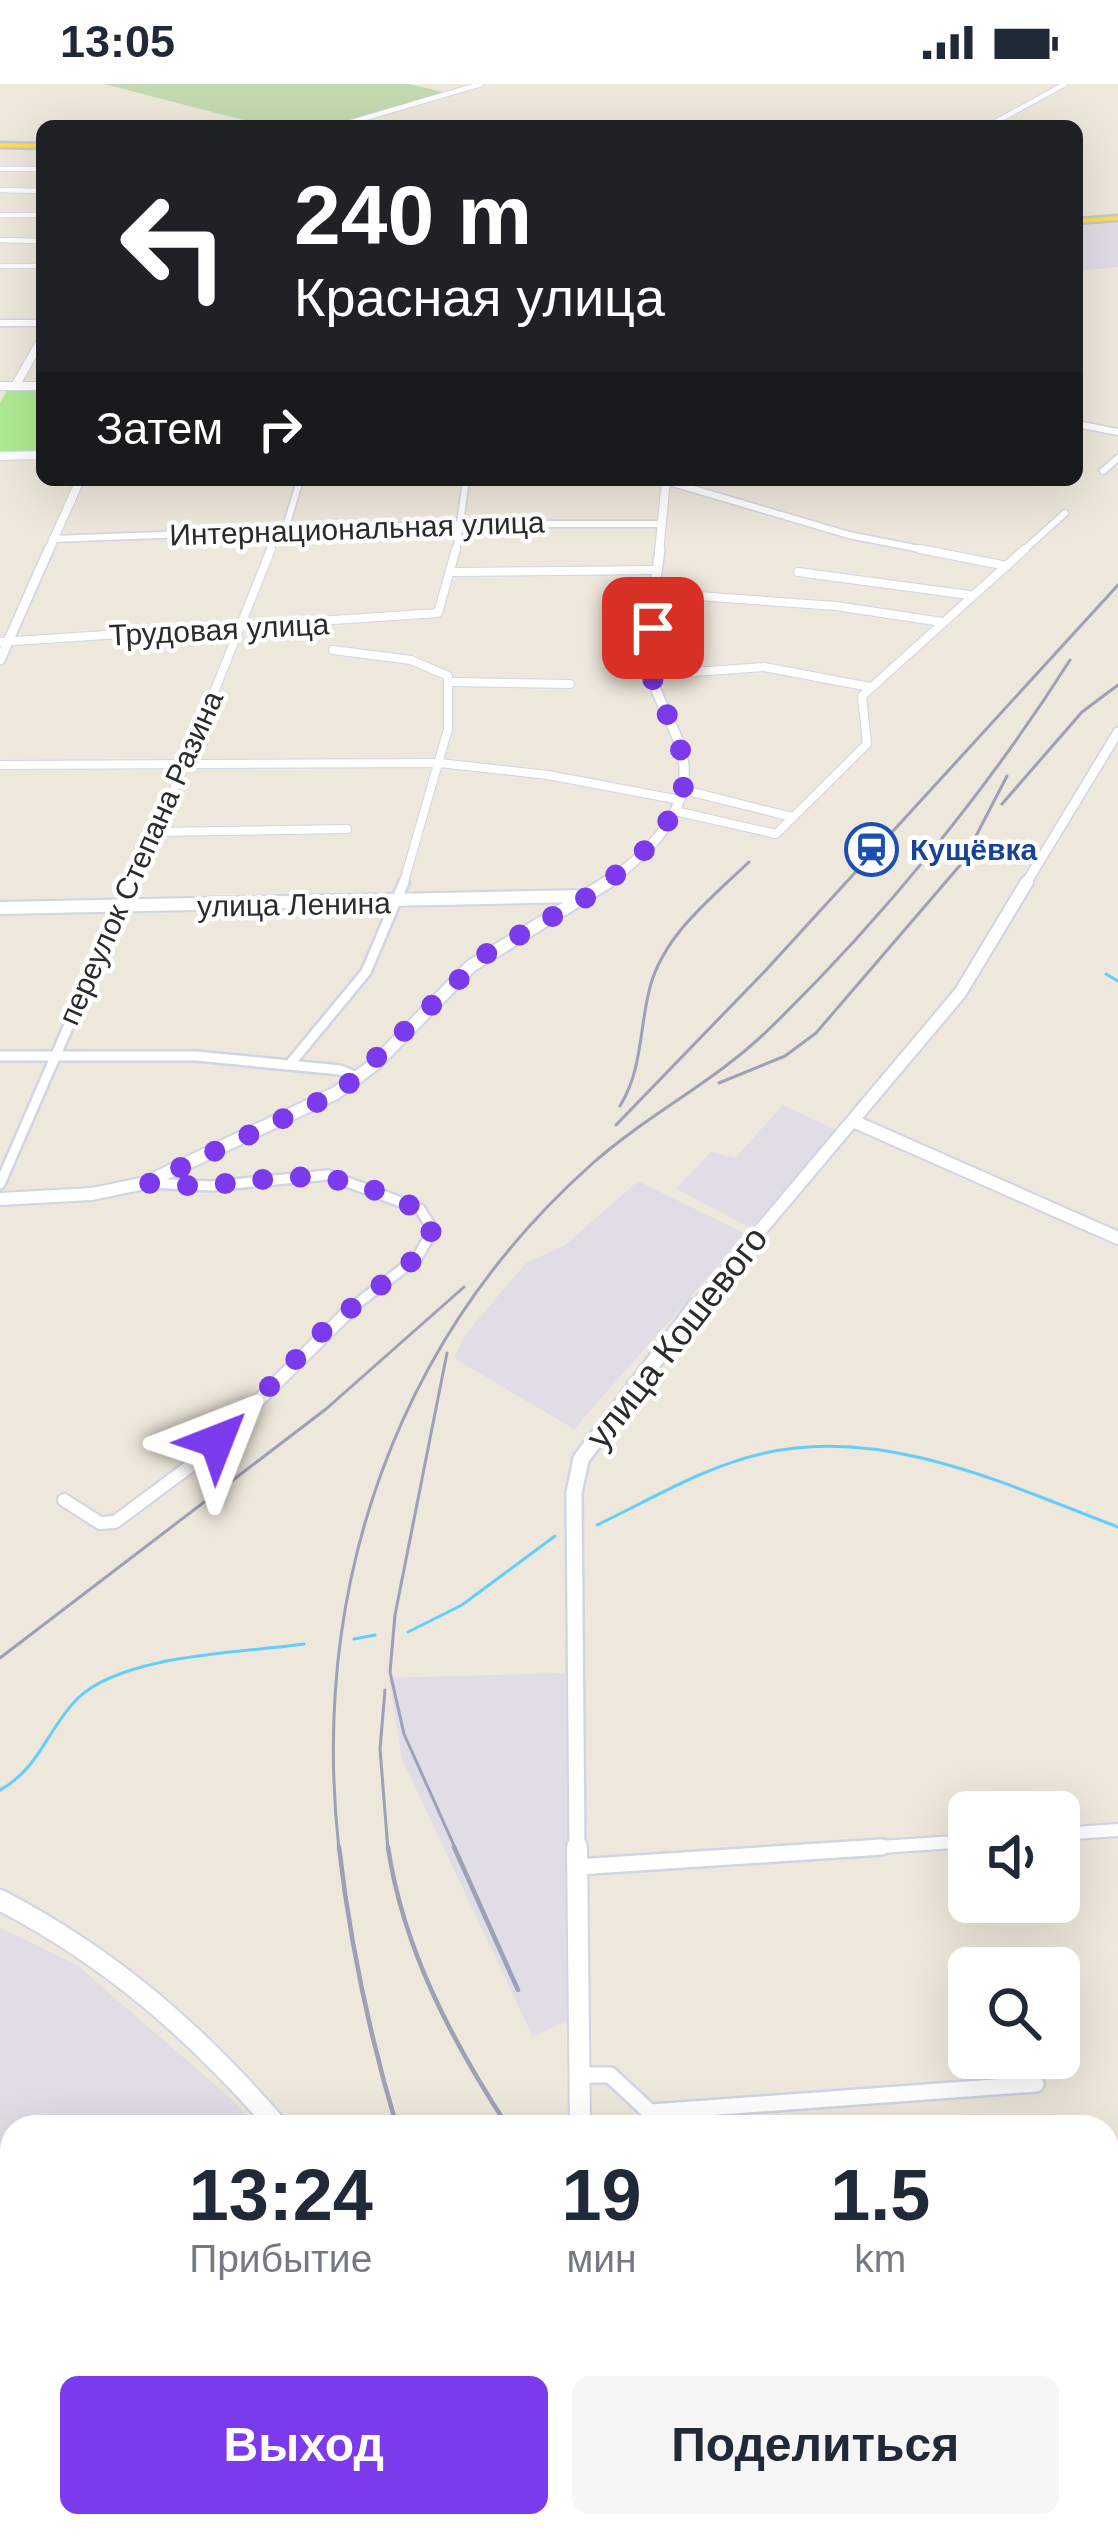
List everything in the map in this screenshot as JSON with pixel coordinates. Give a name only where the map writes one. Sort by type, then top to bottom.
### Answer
[{"type":"main road","points":[[0,145],[36,146]]},
{"type":"main road","points":[[1083,221],[1118,218]]},
{"type":"street","points":[[358,120],[481,84]]},
{"type":"street","points":[[999,120],[1065,84]]},
{"type":"street","points":[[0,169],[36,169]]},
{"type":"street","points":[[0,190],[36,191]]},
{"type":"street","points":[[0,215],[36,215]]},
{"type":"street","points":[[0,241],[36,241]]},
{"type":"street","points":[[0,266],[36,266]]},
{"type":"street","points":[[0,323],[36,323]]},
{"type":"street","points":[[15,386],[36,349]]},
{"type":"street","points":[[0,386],[36,386]]},
{"type":"street","points":[[1083,425],[1118,432]]},
{"type":"street","points":[[0,455],[36,455]]},
{"type":"street","points":[[1103,470],[1118,458]]},
{"type":"street","points":[[0,659],[77,486]]},
{"type":"street","name":"переулок Степана Разина","points":[[0,1184],[186,763],[298,486]]},
{"type":"street","points":[[465,486],[453,572],[658,570]]},
{"type":"street","points":[[148,1183],[310,1107],[358,1078],[486,954],[589,896],[640,856],[680,801],[680,746],[651,675],[665,486]]},
{"type":"street","points":[[686,486],[849,535],[1007,566]]},
{"type":"street","points":[[680,801],[776,834],[867,744],[870,738],[860,702],[870,687],[1065,513]]},
{"type":"street","name":"Интернациональная улица","points":[[52,539],[458,524],[662,524]]},
{"type":"street","name":"Трудовая улица","points":[[4,642],[438,613],[453,572]]},
{"type":"street","points":[[798,572],[969,595]]},
{"type":"street","points":[[656,593],[817,609],[872,607],[942,622]]},
{"type":"street","points":[[333,650],[397,658],[440,671],[452,682],[570,684]]},
{"type":"street","points":[[651,675],[764,667],[870,687]]},
{"type":"street","points":[[290,1064],[368,970],[398,903],[452,721],[452,682]]},
{"type":"street","name":"улица Кошевого","points":[[580,2115],[574,1493],[581,1459],[709,1289],[854,1121],[983,959],[1118,732]]},
{"type":"street","points":[[0,766],[440,763],[548,775],[793,817]]},
{"type":"street","points":[[153,832],[347,829]]},
{"type":"street","name":"улица Ленина","points":[[0,908],[589,896]]},
{"type":"street","points":[[0,1056],[196,1056],[290,1064],[358,1078]]},
{"type":"street","points":[[854,1121],[1118,1238]]},
{"type":"street","points":[[0,1199],[72,1196],[148,1183],[210,1186],[328,1175],[420,1209],[431,1221],[431,1238],[416,1258],[328,1326],[180,1473],[115,1522],[100,1523],[64,1500]]},
{"type":"street","points":[[1080,1833],[1118,1830]]},
{"type":"street","points":[[576,1868],[948,1842]]},
{"type":"street","points":[[0,1900],[89,1945],[157,1995],[267,2115]]},
{"type":"street","points":[[579,2074],[610,2075],[655,2115]]},
{"type":"street","points":[[652,2112],[1036,2084]]},
{"type":"shaded area","points":[[1118,223],[1118,267],[1083,270],[1083,226]]},
{"type":"shaded area","points":[[783,1105],[836,1130],[751,1228],[676,1189],[711,1152],[735,1158]]},
{"type":"shaded area","points":[[638,1181],[746,1234],[574,1429],[454,1358],[465,1335],[526,1263],[564,1246]]},
{"type":"shaded area","points":[[565,1673],[568,2020],[533,2037],[402,1759],[389,1678]]},
{"type":"shaded area","points":[[0,1928],[77,1965],[246,2115],[0,2115]]},
{"type":"green space","points":[[104,84],[409,84],[447,93],[357,120],[244,120]]},
{"type":"green space","points":[[7,391],[36,391],[36,454],[0,454],[0,403]]},
{"type":"waterway","points":[[1106,974],[1118,981]]},
{"type":"waterway","points":[[597,1525],[721,1466],[765,1453],[856,1447],[945,1464],[1118,1527]]},
{"type":"waterway","points":[[408,1632],[462,1605],[555,1536]]},
{"type":"waterway","points":[[354,1639],[375,1635]]},
{"type":"waterway","points":[[0,1790],[25,1771],[67,1710],[98,1683],[153,1664],[304,1644]]},
{"type":"railway","points":[[616,1125],[766,970],[1118,585]]},
{"type":"railway","points":[[339,1850],[333,1752],[339,1657],[354,1564],[381,1474],[418,1389],[466,1308],[524,1232],[593,1163],[746,1050],[849,947],[967,807],[1070,660]]},
{"type":"railway","points":[[1002,804],[1082,712],[1118,685]]},
{"type":"railway","points":[[719,1083],[785,1056],[816,1033],[962,863],[1007,776]]},
{"type":"railway","points":[[620,1106],[633,1077],[657,968],[690,918],[749,862]]},
{"type":"railway","points":[[0,1658],[326,1409],[464,1287]]},
{"type":"railway","points":[[447,1353],[395,1615],[390,1672],[404,1734],[456,1850]]},
{"type":"railway","points":[[385,1690],[380,1749],[388,1850]]},
{"type":"railway","points":[[339,1847],[362,1988],[394,2115]]},
{"type":"railway","points":[[388,1847],[418,1958],[468,2061],[501,2115]]},
{"type":"railway","points":[[454,1847],[518,1990]]},
{"type":"place","name":"Кущёвка","points":[[871,850]]},
{"type":"route","points":[[217,1441],[328,1326],[416,1258],[431,1238],[431,1221],[420,1209],[328,1175],[210,1186],[148,1183],[341,1091],[486,954],[589,896],[640,856],[675,812],[685,782],[680,746],[651,675],[653,628]]}]
